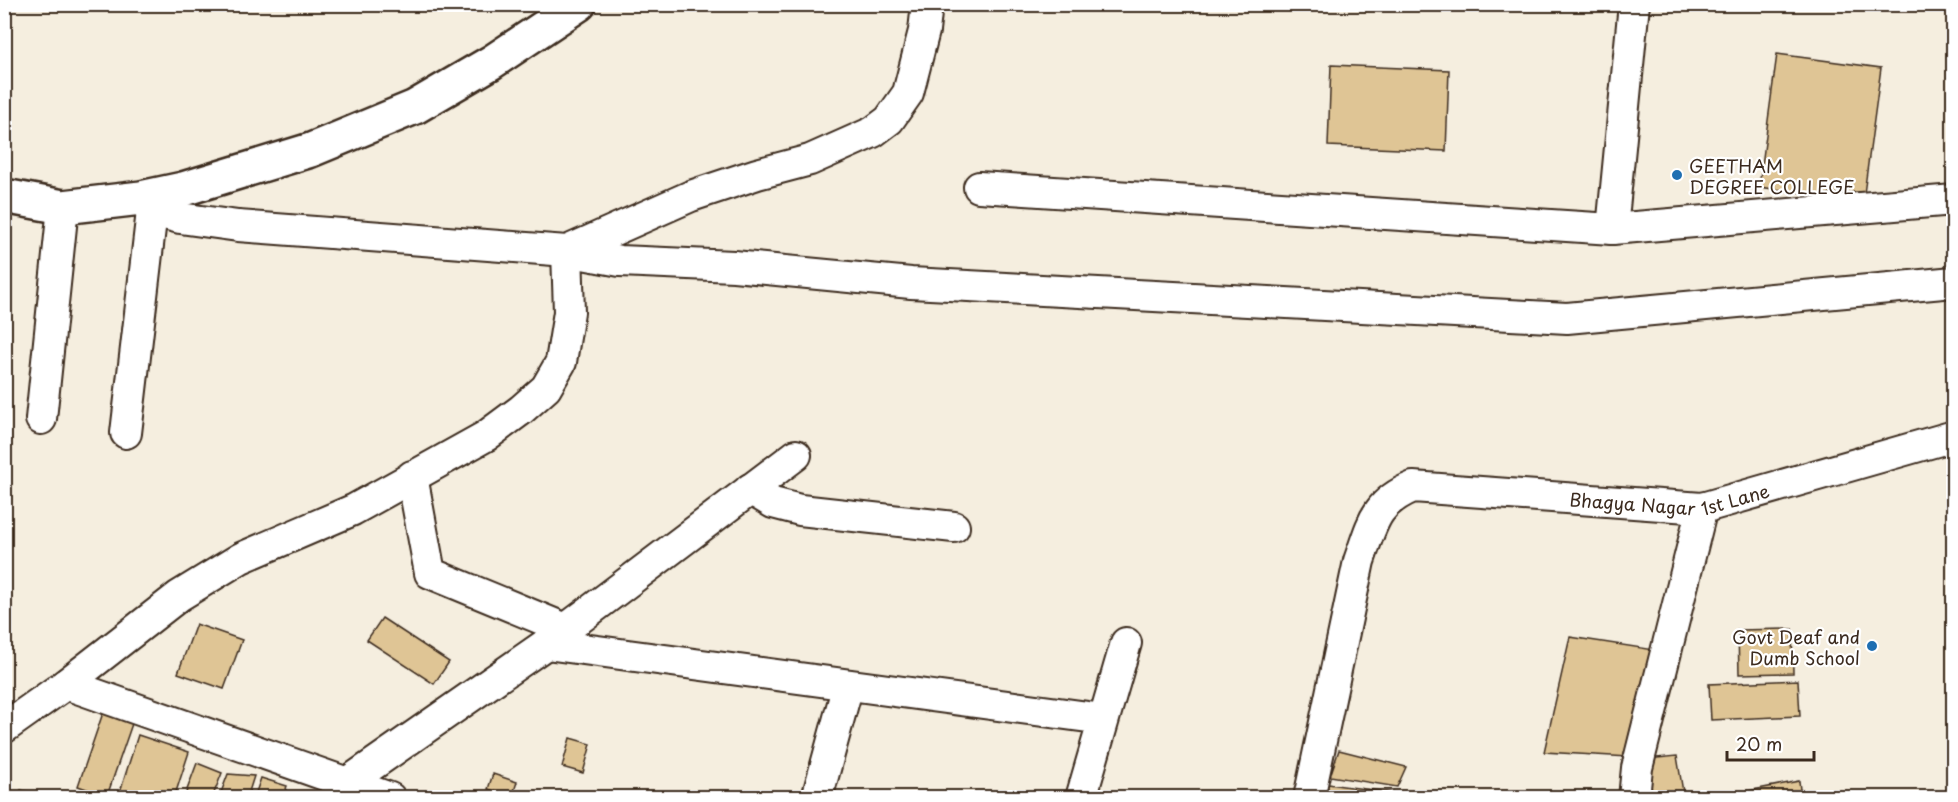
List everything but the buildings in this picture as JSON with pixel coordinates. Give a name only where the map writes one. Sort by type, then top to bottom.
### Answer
[{"type":"street","points":[[4,196],[63,207],[147,205],[183,189],[311,150],[415,107],[492,62],[579,4]]},
{"type":"street","points":[[567,251],[691,196],[757,174],[810,160],[873,132],[889,120],[908,93],[924,31],[927,4]]},
{"type":"street","points":[[1612,229],[1634,4]]},
{"type":"street","points":[[979,187],[1612,229],[1953,200]]},
{"type":"street","points":[[147,205],[180,218],[238,226],[567,251],[621,261],[734,266],[911,283],[1567,318],[1953,282]]},
{"type":"street","points":[[126,433],[147,205]]},
{"type":"street","points":[[41,419],[63,207]]},
{"type":"street","points":[[4,728],[66,684],[179,596],[241,558],[353,510],[486,436],[521,410],[546,388],[561,362],[569,312],[567,251]]},
{"type":"street","name":"Bhagya Nagar 1st Lane","points":[[1309,798],[1359,561],[1372,524],[1383,506],[1396,494],[1413,487],[1702,508],[1953,436]]},
{"type":"street","points":[[348,782],[556,636],[796,455]]},
{"type":"street","points":[[412,476],[430,573],[556,636],[848,685],[1103,719]]},
{"type":"street","points":[[750,489],[773,503],[800,510],[954,527]]},
{"type":"street","points":[[1634,798],[1637,768],[1702,508]]},
{"type":"street","points":[[1081,798],[1126,643]]},
{"type":"street","points":[[66,684],[390,798]]},
{"type":"street","points":[[817,798],[848,685]]},
{"type":"place","name":"GEETHAM DEGREE COLLEGE","points":[[1677,175]]},
{"type":"place","name":"Govt Deaf and Dumb School","points":[[1872,646]]}]
